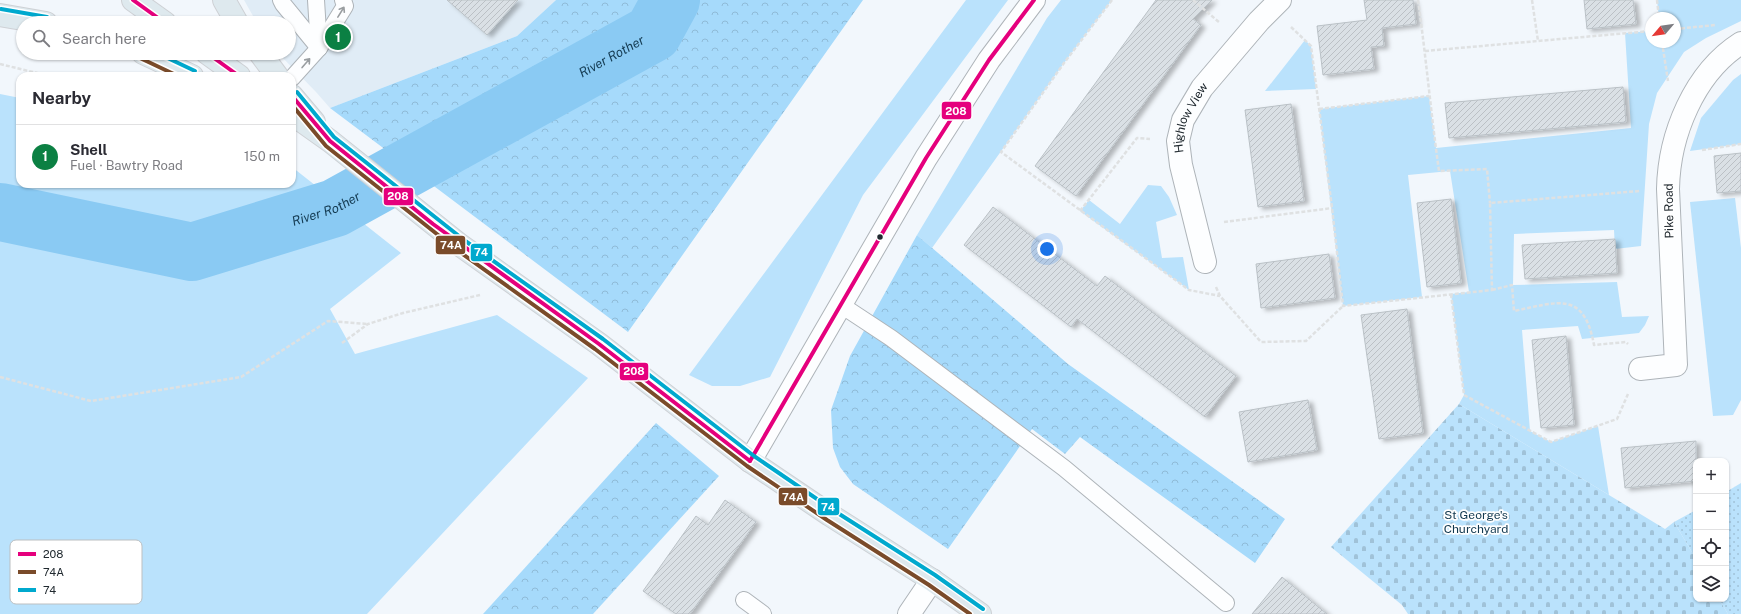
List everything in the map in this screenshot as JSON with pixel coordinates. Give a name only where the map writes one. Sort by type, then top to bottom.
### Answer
[{"type":"main road","points":[[132,0],[155,16]]},
{"type":"main road","points":[[224,0],[234,16]]},
{"type":"main road","points":[[0,15],[16,18]]},
{"type":"main road","points":[[158,60],[183,72]]},
{"type":"main road","points":[[217,60],[233,72]]},
{"type":"main road","points":[[265,60],[274,72]]},
{"type":"main road","points":[[296,101],[330,141]]},
{"type":"main road","points":[[296,117],[330,141],[433,224],[599,344],[750,461],[830,515],[932,580],[980,614]]},
{"type":"main road","points":[[296,125],[330,141]]},
{"type":"street","points":[[750,461],[926,158],[989,60],[1034,0]]},
{"type":"street","name":"Highlow View","points":[[1205,262],[1181,164],[1178,141],[1183,120],[1202,88],[1276,4]]},
{"type":"street","name":"Pike Road","points":[[1640,369],[1676,365],[1668,178],[1676,135],[1691,101],[1705,75],[1729,50],[1741,43]]},
{"type":"street","points":[[909,614],[932,580]]},
{"type":"lane","points":[[281,0],[293,16]]},
{"type":"lane","points":[[316,0],[319,48]]},
{"type":"lane","points":[[296,74],[319,48],[345,6],[343,0]]},
{"type":"lane","points":[[296,20],[319,48]]},
{"type":"lane","points":[[841,305],[891,338],[1064,468],[1226,603]]},
{"type":"lane","points":[[744,600],[762,614]]},
{"type":"path","points":[[1112,0],[1064,63],[1001,152],[1189,290],[1220,296]]},
{"type":"path","points":[[1193,0],[1241,42]]},
{"type":"path","points":[[1418,0],[1439,171],[1487,169],[1490,203],[1492,290]]},
{"type":"path","points":[[1532,0],[1538,41]]},
{"type":"path","points":[[1657,0],[1658,12]]},
{"type":"path","points":[[1276,4],[1310,46],[1332,208],[1343,306]]},
{"type":"path","points":[[1681,28],[1718,25]]},
{"type":"path","points":[[1425,51],[1645,32]]},
{"type":"path","points":[[0,64],[33,72]]},
{"type":"path","points":[[1319,109],[1429,96]]},
{"type":"path","points":[[1080,211],[1137,138],[1178,141]]},
{"type":"path","points":[[1673,153],[1741,144]]},
{"type":"path","points":[[1490,203],[1668,189]]},
{"type":"path","points":[[1196,225],[1332,208]]},
{"type":"path","points":[[1205,262],[1220,296],[1261,342],[1306,341],[1343,306],[1451,294],[1492,290],[1512,285],[1514,311],[1559,302],[1574,306],[1585,316],[1592,332],[1594,345],[1626,342],[1640,369],[1617,419],[1551,442],[1464,395],[1451,294]]},
{"type":"path","points":[[342,343],[368,324],[403,313],[517,286]]},
{"type":"path","points":[[0,377],[91,401],[241,377],[328,322],[368,324]]},
{"type":"shaded area","points":[[244,0],[556,0],[517,36],[330,108],[285,60],[296,60],[296,16],[253,16]]},
{"type":"green space","points":[[556,0],[863,0],[628,332],[330,108],[517,36]]},
{"type":"green space","points":[[966,0],[1008,0],[863,195],[770,377],[740,386],[712,386],[689,375]]},
{"type":"green space","points":[[1061,0],[1112,0],[1064,63],[932,248],[917,235],[1047,18]]},
{"type":"green space","points":[[1657,0],[1741,0],[1741,21],[1706,38],[1684,52],[1657,93],[1649,124],[1641,246],[1615,249],[1614,230],[1514,234],[1513,285],[1617,282],[1622,317],[1649,316],[1639,333],[1582,339],[1578,326],[1522,330],[1530,431],[1551,442],[1598,426],[1609,495],[1459,404],[1464,395],[1451,294],[1469,292],[1450,171],[1408,175],[1422,297],[1343,306],[1319,109],[1429,96],[1436,148],[1631,128],[1625,33],[1645,31],[1645,48],[1681,48],[1681,12],[1658,12]]},
{"type":"green space","points":[[1305,40],[1311,46],[1316,89],[1265,91]]},
{"type":"green space","points":[[1741,74],[1741,144],[1690,151],[1701,118],[1733,80]]},
{"type":"green space","points":[[0,94],[16,97],[16,188],[296,188],[296,170],[401,253],[330,309],[355,354],[497,315],[588,378],[367,614],[0,614]]},
{"type":"green space","points":[[1148,185],[1161,186],[1169,197],[1177,215],[1156,222],[1162,258],[1183,257],[1189,290],[1080,211],[1089,200],[1120,224]]},
{"type":"green space","points":[[1735,198],[1741,248],[1741,400],[1733,415],[1713,416],[1690,202]]},
{"type":"green space","points":[[917,235],[1068,364],[1285,519],[1255,563],[1080,437],[1065,454],[1032,429],[948,549],[853,484],[840,467],[833,448],[831,410],[850,356]]},
{"type":"green space","name":"St George's Churchyard","points":[[1459,404],[1665,529],[1674,522],[1693,554],[1693,602],[1721,602],[1728,614],[1408,614],[1402,605],[1331,547]]},
{"type":"green space","points":[[656,423],[719,476],[593,614],[483,614]]},
{"type":"green space","points":[[1741,483],[1741,614],[1728,614],[1721,602],[1729,602],[1729,490]]},
{"type":"green space","points":[[1693,512],[1693,554],[1674,522]]},
{"type":"building","points":[[447,0],[518,0],[487,35]]},
{"type":"building","points":[[1156,0],[1212,0],[1193,19],[1201,25],[1076,196],[1035,166]]},
{"type":"building","points":[[1364,0],[1413,0],[1416,24],[1382,28],[1384,46],[1371,47],[1374,69],[1323,75],[1317,26],[1367,20]]},
{"type":"building","points":[[1584,0],[1633,0],[1636,24],[1587,29]]},
{"type":"building","points":[[1623,87],[1626,122],[1449,138],[1445,103]]},
{"type":"building","points":[[1291,104],[1304,201],[1258,207],[1245,110]]},
{"type":"building","points":[[1741,153],[1741,191],[1717,193],[1714,156]]},
{"type":"building","points":[[1451,199],[1461,283],[1427,287],[1417,203]]},
{"type":"building","points":[[993,207],[1097,286],[1105,276],[1236,376],[1205,417],[1077,319],[1071,327],[964,245]]},
{"type":"building","points":[[1615,239],[1617,273],[1525,279],[1522,245]]},
{"type":"building","points":[[1329,254],[1335,298],[1261,308],[1256,264]]},
{"type":"building","points":[[1407,309],[1423,433],[1379,439],[1361,315]]},
{"type":"building","points":[[1566,336],[1574,425],[1541,428],[1532,340]]},
{"type":"building","points":[[1308,400],[1317,450],[1248,462],[1239,412]]},
{"type":"building","points":[[1696,441],[1696,458],[1693,458],[1693,481],[1625,488],[1621,448]]},
{"type":"building","points":[[725,500],[756,522],[690,614],[676,614],[643,591],[696,516],[708,525]]},
{"type":"building","points":[[1282,577],[1327,614],[1252,614]]},
{"type":"waterway","name":"River Rother","points":[[0,212],[192,252],[335,208],[653,33],[671,0]]},
{"type":"transit line","name":"208","points":[[133,0],[155,16]]},
{"type":"transit line","name":"208","points":[[750,461],[926,158],[989,60],[1034,0]]},
{"type":"transit line","name":"74","points":[[1,9],[41,16]]},
{"type":"transit line","name":"74A","points":[[144,60],[170,72]]},
{"type":"transit line","name":"74","points":[[172,60],[195,71]]},
{"type":"transit line","name":"208","points":[[217,60],[233,72]]},
{"type":"transit line","name":"74","points":[[297,92],[334,137],[464,240],[603,339],[754,456],[833,510],[935,575],[983,609]]},
{"type":"transit line","name":"208","points":[[296,101],[330,141],[433,224],[599,344],[750,461]]},
{"type":"transit line","name":"74A","points":[[296,110],[326,146],[457,250],[595,349],[747,466],[827,520],[929,585],[970,614]]},
{"type":"place","name":"Shell","points":[[338,37]]}]
